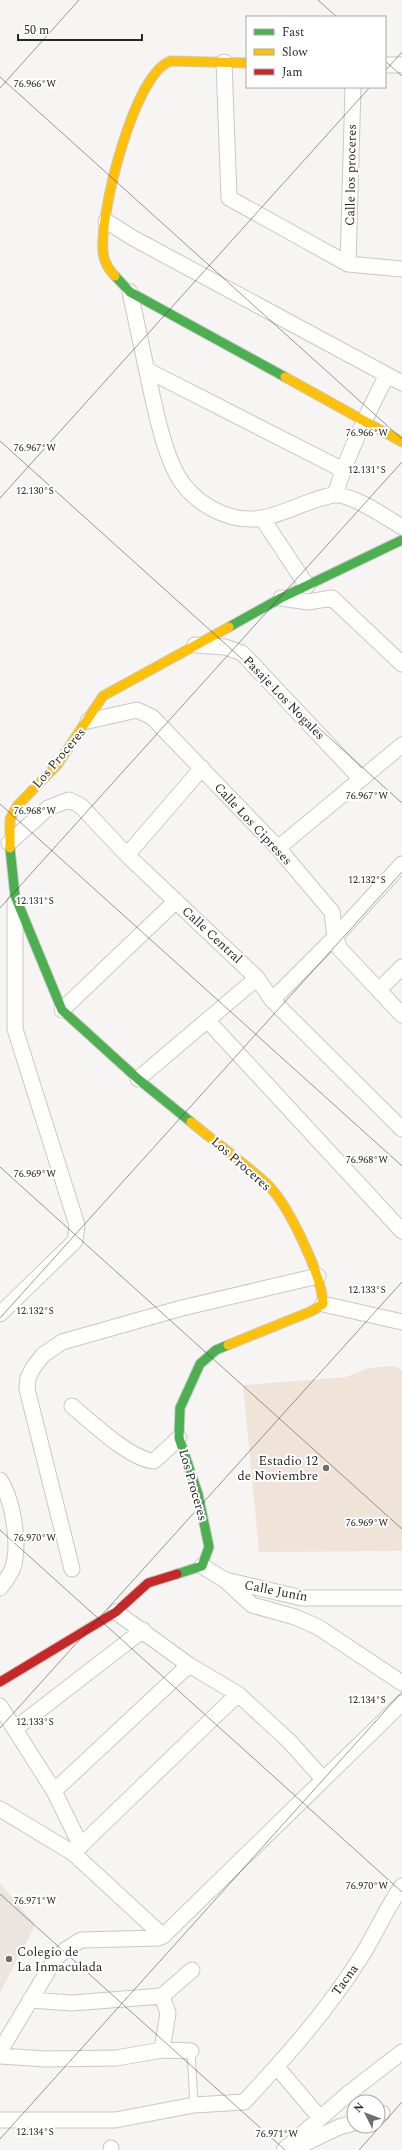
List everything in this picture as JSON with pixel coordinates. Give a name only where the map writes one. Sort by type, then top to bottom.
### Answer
[{"type":"street","points":[[246,63],[171,60],[159,68],[146,87],[134,108],[126,128],[117,164],[103,245],[104,259],[108,269],[130,292],[402,442]]},
{"type":"street","points":[[224,62],[228,195],[231,200],[348,264],[402,269]]},
{"type":"street","points":[[386,65],[402,65]]},
{"type":"street","name":"Calle los proceres","points":[[348,264],[353,88]]},
{"type":"street","points":[[106,221],[132,238],[402,383]]},
{"type":"street","points":[[130,292],[162,437],[176,473],[184,485],[207,505],[220,513],[234,518],[250,520],[262,518],[335,495],[360,504],[402,527]]},
{"type":"street","points":[[147,370],[343,470]]},
{"type":"street","points":[[335,495],[343,470],[364,421],[387,375]]},
{"type":"street","points":[[262,518],[307,586]]},
{"type":"street","points":[[194,645],[281,598],[402,540]]},
{"type":"street","points":[[281,598],[308,602],[332,598],[402,664]]},
{"type":"street","name":"Los Proceres","points":[[194,645],[103,696],[88,721],[57,764],[16,806],[10,819],[9,843],[15,896],[62,1010],[138,1079],[268,1185],[280,1200],[318,1276],[324,1296],[322,1304],[312,1311],[216,1350],[200,1364],[180,1408],[180,1438],[198,1494],[209,1547],[202,1566]]},
{"type":"street","name":"Pasaje Los Nogales","points":[[194,645],[225,647],[242,653],[360,778]]},
{"type":"street","name":"Calle Los Cipreses","points":[[88,721],[137,710],[152,717],[278,848],[332,912],[335,938],[340,949],[402,1015]]},
{"type":"street","points":[[278,848],[360,778],[402,745]]},
{"type":"street","points":[[127,855],[202,768]]},
{"type":"street","name":"Calle Central","points":[[9,843],[48,808],[69,800],[81,806],[127,855],[257,978],[272,1000],[402,1129]]},
{"type":"street","points":[[272,1000],[335,938],[402,864]]},
{"type":"street","points":[[0,1314],[75,1241],[77,1233],[77,1225],[15,1029],[15,896]]},
{"type":"street","points":[[62,1010],[176,901]]},
{"type":"street","points":[[380,990],[402,967]]},
{"type":"street","points":[[138,1079],[257,978]]},
{"type":"street","points":[[208,1021],[402,1231]]},
{"type":"street","points":[[72,1569],[28,1389],[28,1378],[33,1368],[43,1355],[62,1342],[174,1310],[318,1276]]},
{"type":"street","points":[[322,1304],[402,1322]]},
{"type":"street","points":[[72,1406],[118,1443],[148,1461],[154,1461],[180,1438]]},
{"type":"street","points":[[0,1480],[9,1505],[16,1533],[15,1557],[12,1570],[0,1588]]},
{"type":"street","points":[[0,1682],[116,1612],[148,1583],[202,1566]]},
{"type":"street","name":"Calle Junín","points":[[202,1566],[225,1580],[302,1598],[402,1598]]},
{"type":"street","points":[[225,1580],[252,1605],[295,1617],[318,1627],[402,1683]]},
{"type":"street","points":[[116,1612],[143,1630],[189,1665],[238,1694],[289,1741],[323,1779]]},
{"type":"street","points":[[16,1728],[143,1630]]},
{"type":"street","points":[[54,1791],[189,1665]]},
{"type":"street","points":[[77,1850],[238,1694]]},
{"type":"street","points":[[0,2051],[55,1959],[65,1950],[81,1940],[163,1936],[402,1703]]},
{"type":"street","points":[[0,1706],[16,1728],[54,1791],[77,1850]]},
{"type":"street","points":[[0,1809],[77,1850],[163,1936]]},
{"type":"street","name":"Tacna","points":[[0,2120],[115,2120],[194,2105],[244,2102],[277,2067],[346,1981],[360,1959],[390,1902],[402,1886]]},
{"type":"street","points":[[30,2000],[72,2003],[162,1996],[192,1970]]},
{"type":"street","points":[[162,1996],[168,2013],[162,2050]]},
{"type":"street","points":[[0,2056],[46,2059],[116,2058],[162,2050],[191,2051]]},
{"type":"street","points":[[284,2150],[348,2093],[402,2052]]},
{"type":"street","points":[[277,2067],[320,2118]]},
{"type":"street","points":[[290,2150],[346,2125]]},
{"type":"lane","points":[[191,2051],[194,2105]]},
{"type":"shaded area","name":"Estadio 12 de Noviembre","points":[[394,1366],[402,1370],[402,1551],[259,1552],[243,1385],[346,1377],[368,1368]]},
{"type":"shaded area","name":"Colegio de La Inmaculada","points":[[0,1883],[35,1925],[0,1993]]},
{"type":"traffic: fast","points":[[115,276],[130,292],[285,377]]},
{"type":"traffic: fast","points":[[229,627],[281,598],[402,540]]},
{"type":"traffic: fast","points":[[10,848],[15,896],[62,1010],[138,1079],[191,1122]]},
{"type":"traffic: fast","points":[[177,1574],[202,1566],[209,1547],[198,1494],[179,1438],[180,1408],[200,1364],[216,1350],[228,1345]]},
{"type":"traffic: slow","points":[[115,276],[110,271],[104,259],[103,234],[113,179],[122,147],[132,117],[144,90],[157,71],[171,61],[246,63]]},
{"type":"traffic: slow","points":[[285,377],[402,442]]},
{"type":"traffic: slow","points":[[10,848],[10,819],[17,806],[57,765],[103,696],[229,627]]},
{"type":"traffic: slow","points":[[191,1122],[258,1176],[275,1194],[294,1223],[317,1276],[321,1291],[323,1304],[312,1311],[228,1345]]},
{"type":"traffic: jam","points":[[0,1682],[116,1612],[148,1583],[177,1574]]},
{"type":"place","name":"Estadio 12 de Noviembre","points":[[326,1468]]},
{"type":"place","name":"Colegio de La Inmaculada","points":[[9,1959]]}]
